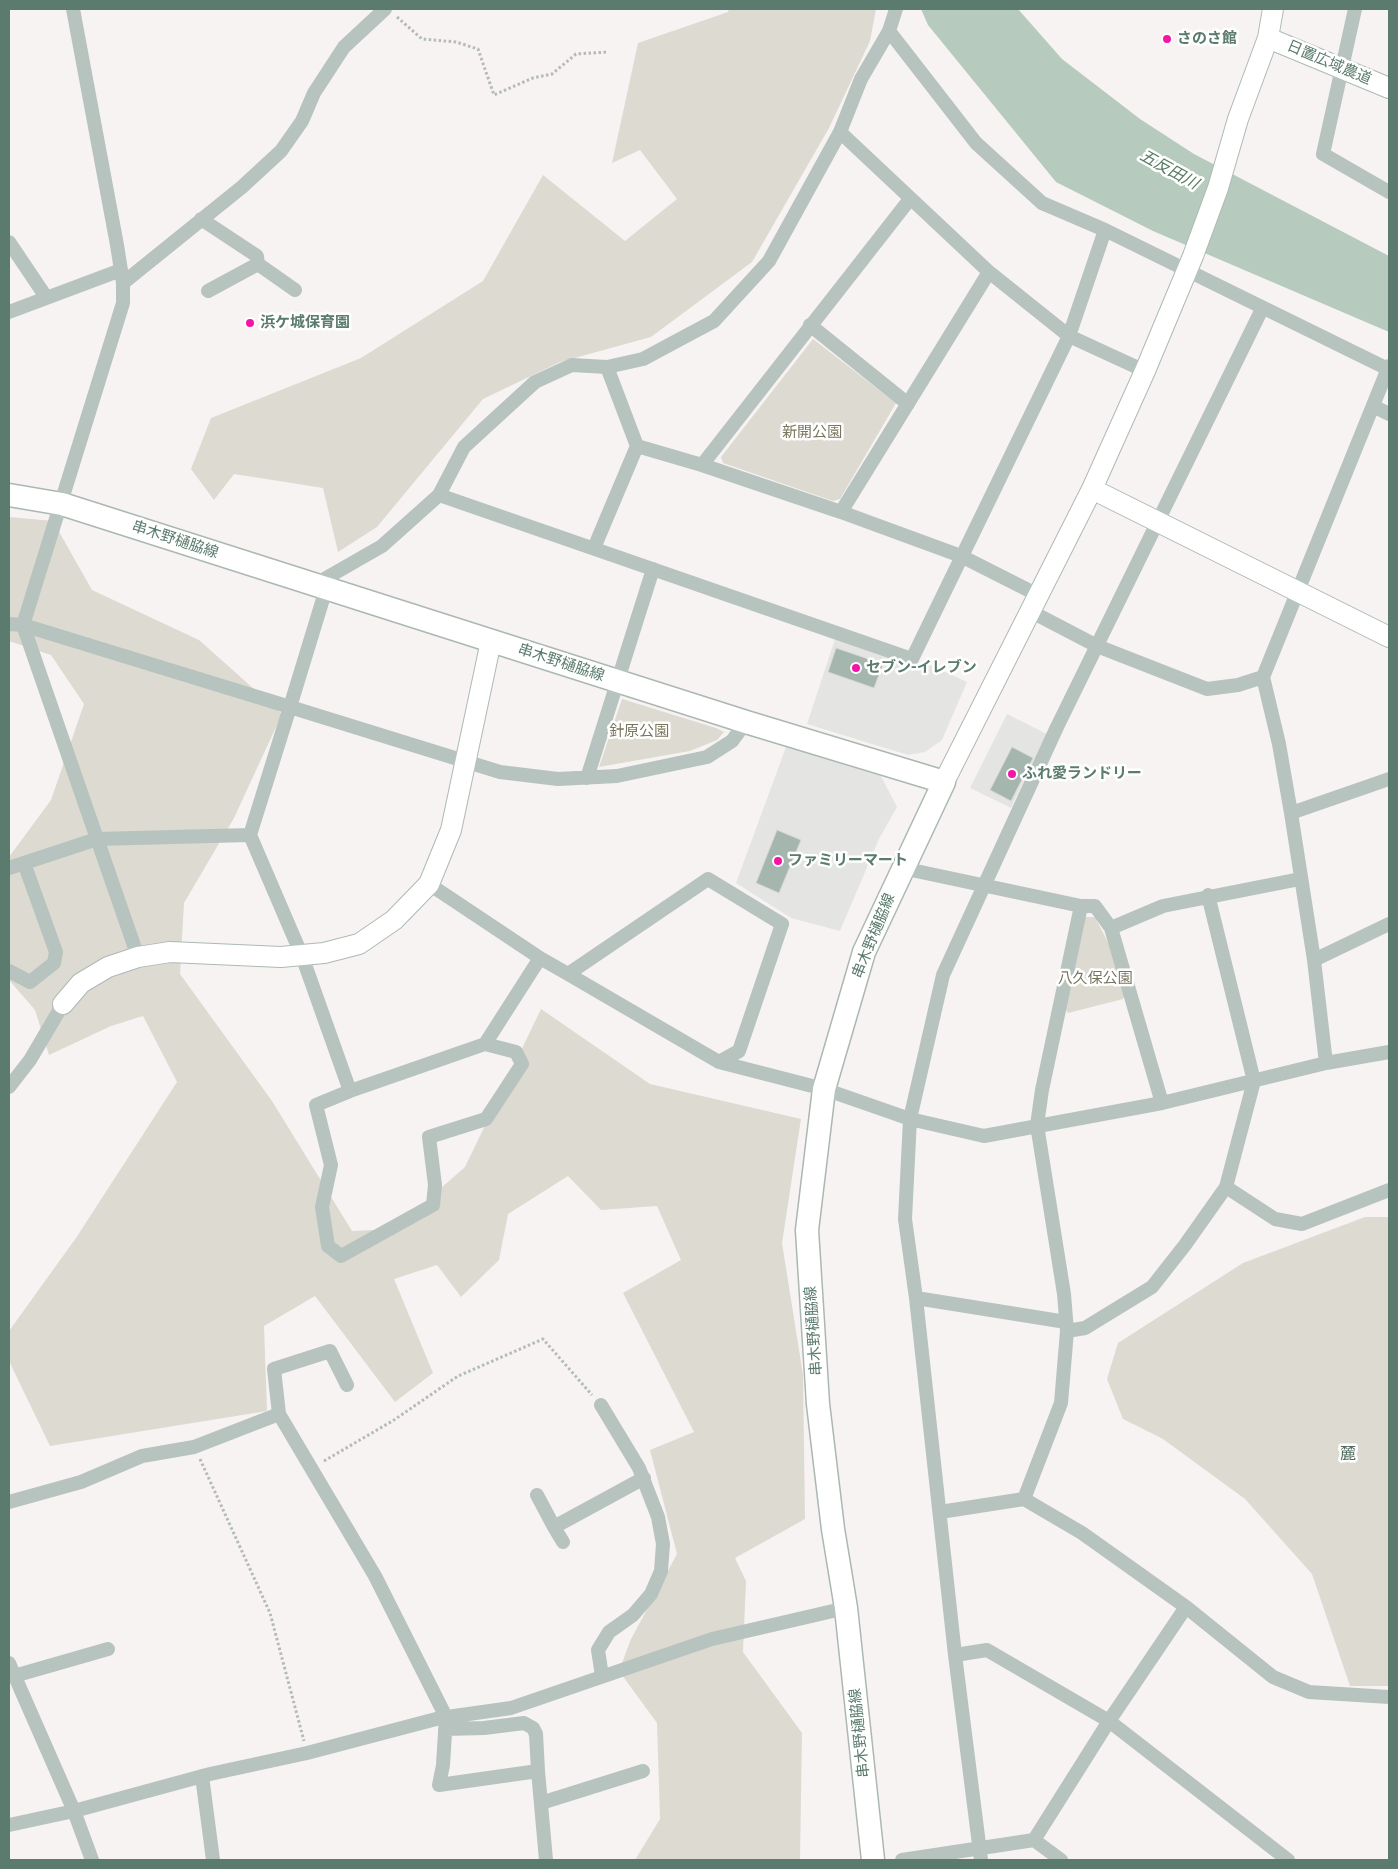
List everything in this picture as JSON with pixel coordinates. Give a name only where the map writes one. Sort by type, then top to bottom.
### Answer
[{"type":"main road","name":"串木野樋脇線","points":[[9,495],[62,504],[618,682],[944,782],[864,952],[824,1090],[807,1230],[818,1404],[833,1530],[846,1608],[873,1860]]},
{"type":"street","points":[[72,9],[92,101],[122,276],[123,304],[23,625],[138,957]]},
{"type":"street","points":[[350,1091],[302,956],[250,835],[290,707],[320,587],[382,546],[439,495],[464,447],[535,382],[572,365],[607,367],[643,359],[714,321],[770,261],[840,132],[861,79],[889,31],[896,9]]},
{"type":"street","points":[[944,782],[1092,489],[1145,371],[1190,263],[1218,188],[1238,119],[1268,38],[1273,9]]},
{"type":"street","points":[[1355,9],[1323,154],[1389,192]]},
{"type":"street","points":[[9,312],[46,297],[122,276],[201,219],[262,169],[281,150],[302,121],[314,93],[344,47],[390,12]]},
{"type":"street","points":[[889,31],[976,143],[1042,203],[1190,263],[1262,308],[1389,368],[1263,677],[1279,744],[1291,813],[1314,960],[1326,1063]]},
{"type":"street","name":"日置広域農道","points":[[1268,38],[1389,88]]},
{"type":"street","points":[[840,132],[989,272],[1069,336],[1145,371]]},
{"type":"street","points":[[702,465],[910,199]]},
{"type":"street","points":[[201,219],[257,256],[258,264],[295,290]]},
{"type":"street","points":[[439,495],[912,659],[1069,336],[1105,230]]},
{"type":"street","points":[[9,242],[46,297]]},
{"type":"street","points":[[208,290],[258,264]]},
{"type":"street","points":[[841,512],[989,272]]},
{"type":"street","points":[[980,1854],[955,1655],[916,1298],[905,1219],[910,1119],[943,974],[1057,728],[1262,308]]},
{"type":"street","points":[[810,325],[908,404]]},
{"type":"street","points":[[594,548],[637,446],[607,367]]},
{"type":"street","points":[[1373,406],[1389,414]]},
{"type":"street","points":[[637,446],[702,465],[841,512],[962,556],[1097,646],[1207,689],[1238,685],[1263,677]]},
{"type":"street","points":[[1092,489],[1389,637]]},
{"type":"street","points":[[587,778],[653,569]]},
{"type":"street","points":[[9,624],[23,625],[500,772],[524,776],[558,779],[617,776],[707,757],[732,741],[746,722]]},
{"type":"street","points":[[9,1087],[30,1060],[63,1004],[81,983],[108,966],[138,957],[170,952],[281,957],[324,953],[359,944],[394,920],[429,884],[451,830],[467,762],[490,641]]},
{"type":"street","points":[[1291,813],[1389,779]]},
{"type":"street","points":[[9,868],[97,839],[250,835]]},
{"type":"street","points":[[9,972],[30,982],[54,962],[56,952],[24,863]]},
{"type":"street","points":[[902,868],[1081,906],[1095,906],[1111,928],[1162,1103]]},
{"type":"street","points":[[1111,928],[1163,906],[1208,895],[1300,878]]},
{"type":"street","points":[[568,974],[708,879],[782,924],[739,1051],[719,1062]]},
{"type":"street","points":[[429,884],[540,958],[719,1062],[824,1090],[910,1119],[984,1136],[1162,1103],[1326,1063],[1389,1052]]},
{"type":"street","points":[[916,1298],[1085,1328],[1152,1287],[1185,1245],[1226,1187],[1254,1081],[1208,895]]},
{"type":"street","points":[[1024,1500],[1061,1403],[1066,1326],[1062,1285],[1037,1125],[1042,1090],[1081,906]]},
{"type":"street","points":[[1314,960],[1389,924]]},
{"type":"street","points":[[485,1044],[540,958]]},
{"type":"street","points":[[485,1044],[516,1052],[522,1064],[486,1119],[429,1137],[435,1185],[433,1205],[341,1256],[328,1246],[322,1208],[331,1165],[316,1105],[350,1091],[485,1044]]},
{"type":"street","points":[[1226,1187],[1275,1219],[1302,1224],[1389,1190]]},
{"type":"street","points":[[347,1385],[330,1351],[274,1369],[279,1414],[375,1576],[446,1723],[439,1785],[538,1771]]},
{"type":"street","points":[[601,1405],[644,1478],[658,1517],[663,1544],[661,1571],[651,1594],[633,1615],[609,1632],[598,1650],[602,1676]]},
{"type":"street","points":[[9,1502],[81,1482],[142,1456],[194,1447],[279,1414]]},
{"type":"street","points":[[554,1528],[644,1478]]},
{"type":"street","points":[[537,1495],[563,1542]]},
{"type":"street","points":[[940,1512],[1024,1500],[1082,1533],[1186,1607],[1273,1677],[1308,1692],[1389,1697]]},
{"type":"street","points":[[902,1860],[980,1854],[1034,1840],[1109,1721],[1186,1607]]},
{"type":"street","points":[[9,1825],[74,1811],[202,1776],[511,1708],[712,1639],[846,1608]]},
{"type":"street","points":[[92,1860],[74,1811],[12,1670],[108,1649]]},
{"type":"street","points":[[955,1655],[987,1650],[1109,1721],[1288,1860]]},
{"type":"street","points":[[446,1723],[484,1728],[524,1723],[533,1728],[536,1734],[546,1860]]},
{"type":"street","points":[[541,1803],[643,1770]]},
{"type":"street","points":[[202,1776],[213,1860]]},
{"type":"street","points":[[1034,1840],[1061,1860]]},
{"type":"path","points":[[390,12],[422,38],[456,42],[478,49],[494,95],[533,78],[552,74],[576,54],[608,52]]},
{"type":"path","points":[[311,1468],[394,1420],[458,1376],[543,1339],[601,1405]]},
{"type":"path","points":[[194,1447],[270,1612],[307,1753]]},
{"type":"shaded area","points":[[835,639],[917,669],[922,661],[967,682],[942,740],[925,752],[908,755],[807,724]]},
{"type":"shaded area","points":[[1007,714],[1047,734],[1011,808],[970,788]]},
{"type":"shaded area","points":[[786,747],[881,776],[897,807],[879,839],[840,931],[791,918],[736,883]]},
{"type":"green space","points":[[729,9],[876,9],[870,41],[829,128],[752,262],[651,337],[560,362],[483,399],[377,527],[338,552],[323,488],[234,474],[214,500],[191,469],[211,418],[361,358],[483,281],[543,175],[625,241],[677,199],[640,150],[612,163],[638,43],[728,12]]},
{"type":"green space","name":"新開公園","points":[[813,339],[896,403],[840,499],[833,501],[723,463],[721,457]]},
{"type":"green space","points":[[9,517],[53,521],[92,590],[199,640],[282,714],[234,818],[184,903],[180,974],[272,1101],[352,1231],[394,1229],[465,1167],[541,1009],[650,1084],[801,1119],[782,1243],[803,1375],[805,1519],[735,1558],[746,1581],[743,1652],[802,1733],[800,1860],[635,1860],[660,1819],[657,1723],[619,1671],[631,1639],[677,1554],[650,1450],[694,1432],[623,1293],[681,1260],[657,1206],[601,1210],[568,1176],[508,1214],[499,1260],[461,1297],[437,1265],[394,1279],[433,1373],[395,1402],[315,1296],[264,1326],[267,1411],[50,1446],[9,1361],[9,1331],[76,1238],[177,1082],[143,1016],[111,1026],[49,1055],[35,1010],[9,980],[9,857],[51,800],[84,704],[51,655],[9,641]]},
{"type":"green space","name":"針原公園","points":[[622,699],[724,732],[717,740],[690,751],[599,767]]},
{"type":"green space","name":"八久保公園","points":[[1083,917],[1095,917],[1116,958],[1125,994],[1123,999],[1068,1013],[1064,1007]]},
{"type":"green space","points":[[1365,1217],[1389,1217],[1389,1686],[1350,1686],[1312,1574],[1245,1499],[1163,1439],[1123,1419],[1107,1379],[1118,1343],[1243,1263]]},
{"type":"water","name":"五反田川","points":[[921,9],[1018,9],[1062,59],[1140,119],[1194,154],[1389,256],[1389,332],[1153,231],[1056,182],[928,25]]},
{"type":"building","name":"セブン-イレブン","points":[[836,648],[883,664],[874,688],[828,672]]},
{"type":"building","name":"ふれ愛ランドリー","points":[[1012,747],[1033,758],[1011,801],[990,790]]},
{"type":"building","name":"ファミリーマート","points":[[777,830],[801,840],[779,893],[756,883]]},
{"type":"place","name":"さのさ館","points":[[1167,39]]},
{"type":"place","name":"浜ケ城保育園","points":[[250,323]]},
{"type":"place","name":"セブン-イレブン","points":[[856,668]]},
{"type":"place","name":"ふれ愛ランドリー","points":[[1012,774]]},
{"type":"place","name":"ファミリーマート","points":[[778,861]]},
{"type":"district","name":"麓","points":[[1348,1455]]}]
